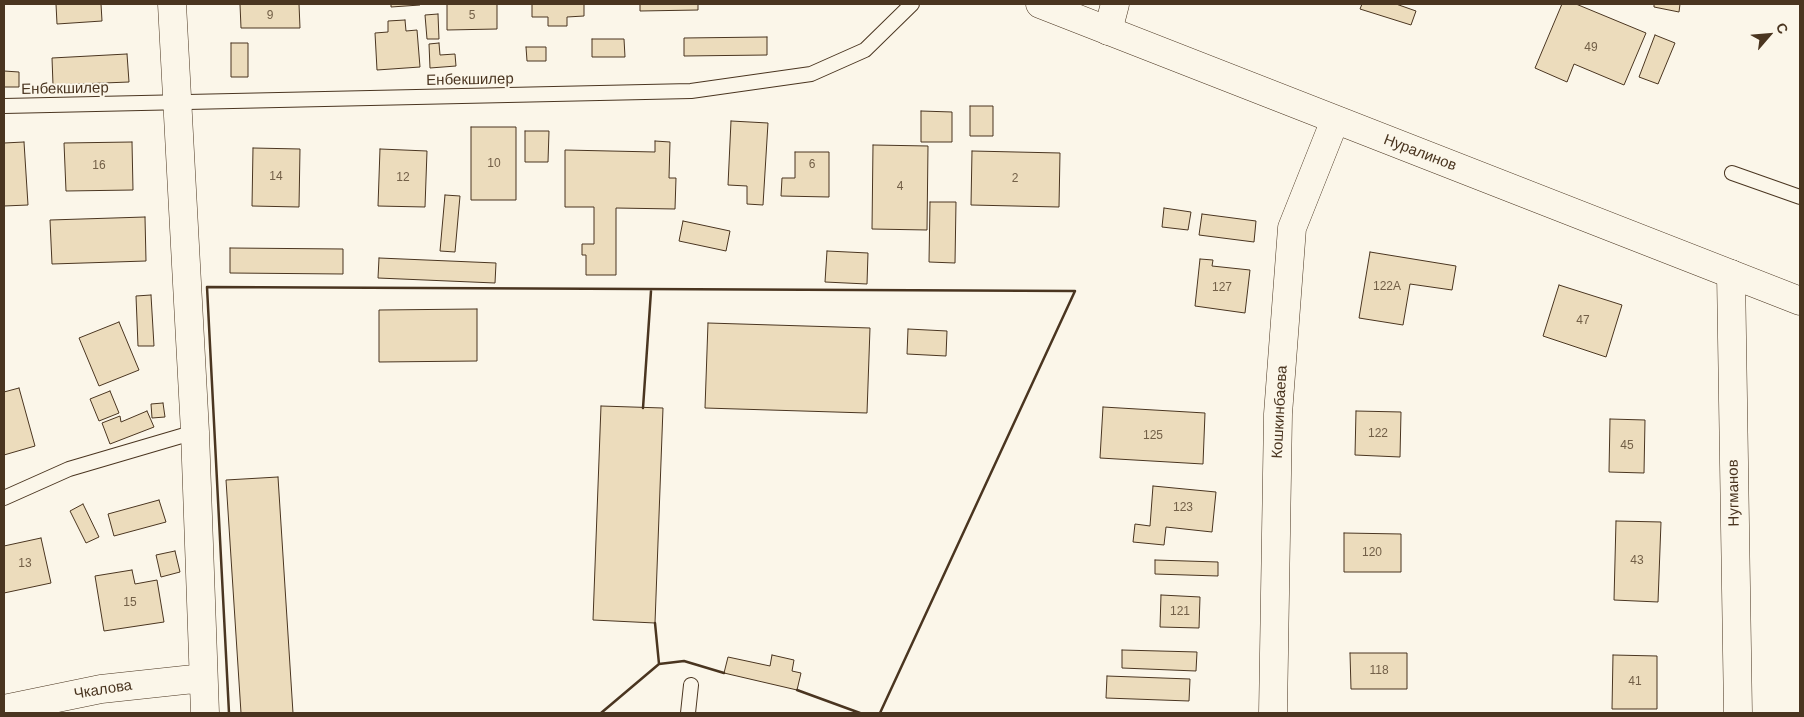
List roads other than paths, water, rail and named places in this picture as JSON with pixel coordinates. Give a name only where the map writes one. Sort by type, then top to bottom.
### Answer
[{"type":"main road","points":[[172,4],[176,104],[196,432],[205,713]]},
{"type":"main road","name":"Нуралинов","points":[[1040,4],[1800,301]]},
{"type":"main road","points":[[1108,31],[1115,4]]},
{"type":"main road","name":"Кошкинбаева","points":[[1272,713],[1278,414],[1292,228],[1335,120]]},
{"type":"main road","name":"Нугманов","points":[[1730,274],[1738,713]]},
{"type":"main road","name":"Чкалова","points":[[4,709],[101,689],[203,678]]},
{"type":"lane","name":"Енбекшилер","points":[[4,106],[176,104],[691,91],[811,74],[865,50],[912,4]]},
{"type":"lane","points":[[1732,173],[1800,197]]},
{"type":"lane","points":[[4,498],[69,469],[196,432]]},
{"type":"lane","points":[[688,713],[691,685]]}]
